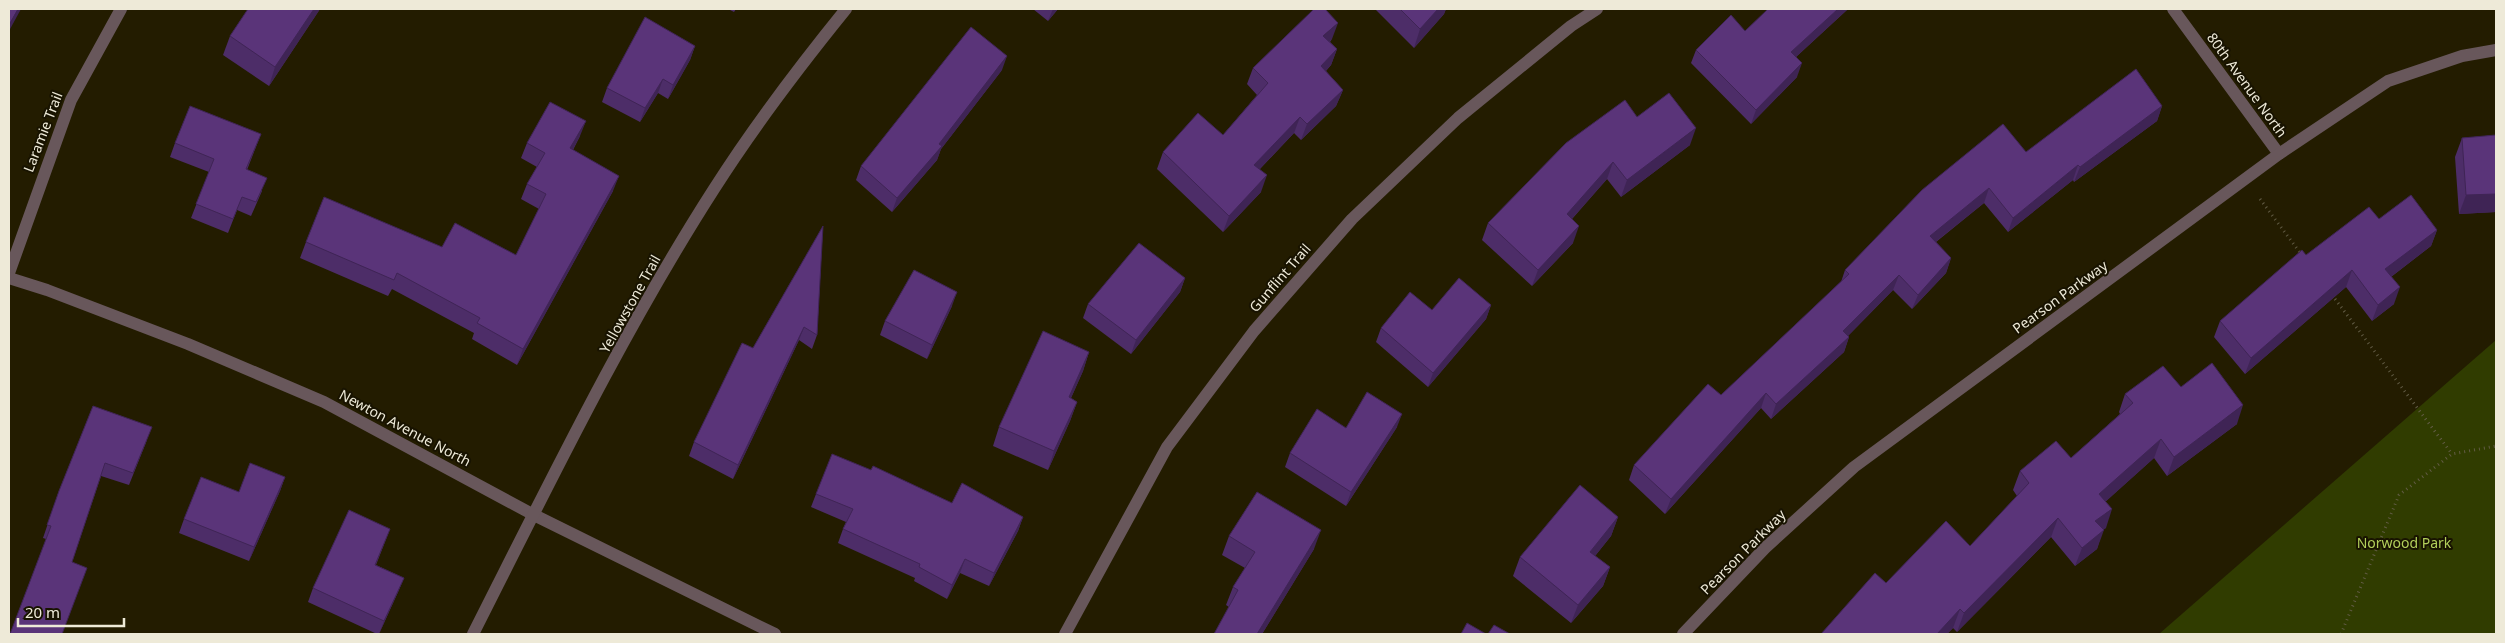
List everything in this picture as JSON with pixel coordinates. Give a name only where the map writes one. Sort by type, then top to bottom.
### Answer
[{"type":"street","name":"Laramie Trail","points":[[9,273],[71,100],[121,9]]},
{"type":"street","name":"Yellowstone Trail","points":[[473,634],[638,316],[714,189],[800,65],[846,9]]},
{"type":"street","name":"80th Avenue North","points":[[2173,9],[2279,154]]},
{"type":"street","name":"Gunflint Trail","points":[[1065,634],[1168,447],[1254,331],[1352,219],[1458,118],[1592,10]]},
{"type":"street","name":"Pearson Parkway","points":[[1684,634],[1766,548],[1854,467],[2244,179],[2388,81],[2462,56],[2496,50]]},
{"type":"street","name":"Newton Avenue North","points":[[9,278],[47,290],[188,344],[324,402],[534,515],[774,634]]},
{"type":"path","points":[[2244,179],[2304,258]]},
{"type":"path","points":[[2328,289],[2452,454]]},
{"type":"path","points":[[2341,634],[2399,495],[2452,454],[2496,446]]},
{"type":"green space","name":"Norwood Park","points":[[2496,340],[2496,634],[2159,634]]},
{"type":"building","points":[[9,9],[18,9],[9,25]]},
{"type":"building","points":[[248,9],[314,9],[275,67],[230,36]]},
{"type":"building","points":[[1314,9],[1325,9],[1338,23],[1323,36],[1337,49],[1321,66],[1343,90],[1307,124],[1300,117],[1254,165],[1267,175],[1229,216],[1163,152],[1198,113],[1223,135],[1268,83],[1253,68]]},
{"type":"building","points":[[1400,9],[1438,9],[1420,29]]},
{"type":"building","points":[[1768,9],[1838,9],[1791,52],[1802,63],[1756,110],[1696,50],[1731,15],[1745,31]]},
{"type":"building","points":[[645,17],[695,46],[673,85],[663,79],[645,108],[607,88]]},
{"type":"building","points":[[971,27],[1007,56],[939,144],[942,146],[897,198],[861,166]]},
{"type":"building","points":[[2136,69],[2162,106],[2080,167],[2078,165],[2013,218],[1989,188],[1930,236],[1951,258],[1918,295],[1899,275],[1843,331],[1849,337],[1776,404],[1766,393],[1671,499],[1634,465],[1708,384],[1721,395],[1849,274],[1845,270],[1922,190],[2003,124],[2026,152]]},
{"type":"building","points":[[1669,93],[1696,128],[1627,180],[1613,162],[1567,214],[1579,226],[1538,270],[1488,223],[1566,143],[1625,100],[1637,117]]},
{"type":"building","points":[[550,102],[586,121],[570,148],[619,176],[523,349],[477,323],[480,318],[397,273],[394,280],[306,242],[324,197],[442,247],[455,223],[516,255],[546,194],[527,184],[545,153],[527,143]]},
{"type":"building","points":[[190,106],[261,134],[246,169],[267,178],[256,202],[242,197],[233,219],[196,204],[214,159],[175,143]]},
{"type":"building","points":[[2496,135],[2496,194],[2466,195],[2462,138]]},
{"type":"building","points":[[2411,195],[2437,230],[2385,269],[2400,287],[2378,305],[2352,270],[2251,358],[2220,321],[2302,250],[2306,255],[2369,207],[2379,219]]},
{"type":"building","points":[[823,226],[817,335],[804,327],[738,465],[694,442],[742,343],[753,348]]},
{"type":"building","points":[[1139,243],[1185,278],[1136,340],[1088,304]]},
{"type":"building","points":[[914,270],[957,292],[932,345],[885,321]]},
{"type":"building","points":[[1459,278],[1491,305],[1433,373],[1381,328],[1410,292],[1432,310]]},
{"type":"building","points":[[1043,331],[1089,352],[1069,397],[1077,402],[1054,451],[999,427]]},
{"type":"building","points":[[2212,363],[2243,405],[2174,457],[2161,439],[2099,494],[2112,509],[2095,521],[2104,530],[2082,548],[2058,518],[1964,613],[1960,609],[1937,634],[1821,634],[1875,573],[1886,583],[1946,521],[1970,546],[2029,483],[2020,471],[2056,441],[2071,458],[2133,403],[2125,394],[2163,366],[2181,387]]},
{"type":"building","points":[[1367,392],[1402,414],[1351,492],[1290,453],[1317,409],[1346,428]]},
{"type":"building","points":[[93,406],[152,427],[133,473],[105,463],[72,562],[87,568],[62,634],[10,634],[51,526],[47,525],[59,491]]},
{"type":"building","points":[[832,454],[871,470],[873,466],[952,503],[962,483],[1023,517],[994,573],[965,559],[952,585],[919,567],[920,564],[843,529],[853,509],[816,494]]},
{"type":"building","points":[[250,463],[285,477],[254,547],[184,519],[201,477],[239,492]]},
{"type":"building","points":[[1580,485],[1618,517],[1590,552],[1610,567],[1578,605],[1520,557]]},
{"type":"building","points":[[1257,492],[1321,530],[1257,634],[1214,634],[1238,590],[1233,587],[1255,552],[1229,536]]},
{"type":"building","points":[[349,510],[390,529],[375,565],[404,578],[384,621],[313,588]]},
{"type":"building","points":[[1467,623],[1486,634],[1461,634]]},
{"type":"building","points":[[1494,625],[1510,634],[1488,634]]}]
